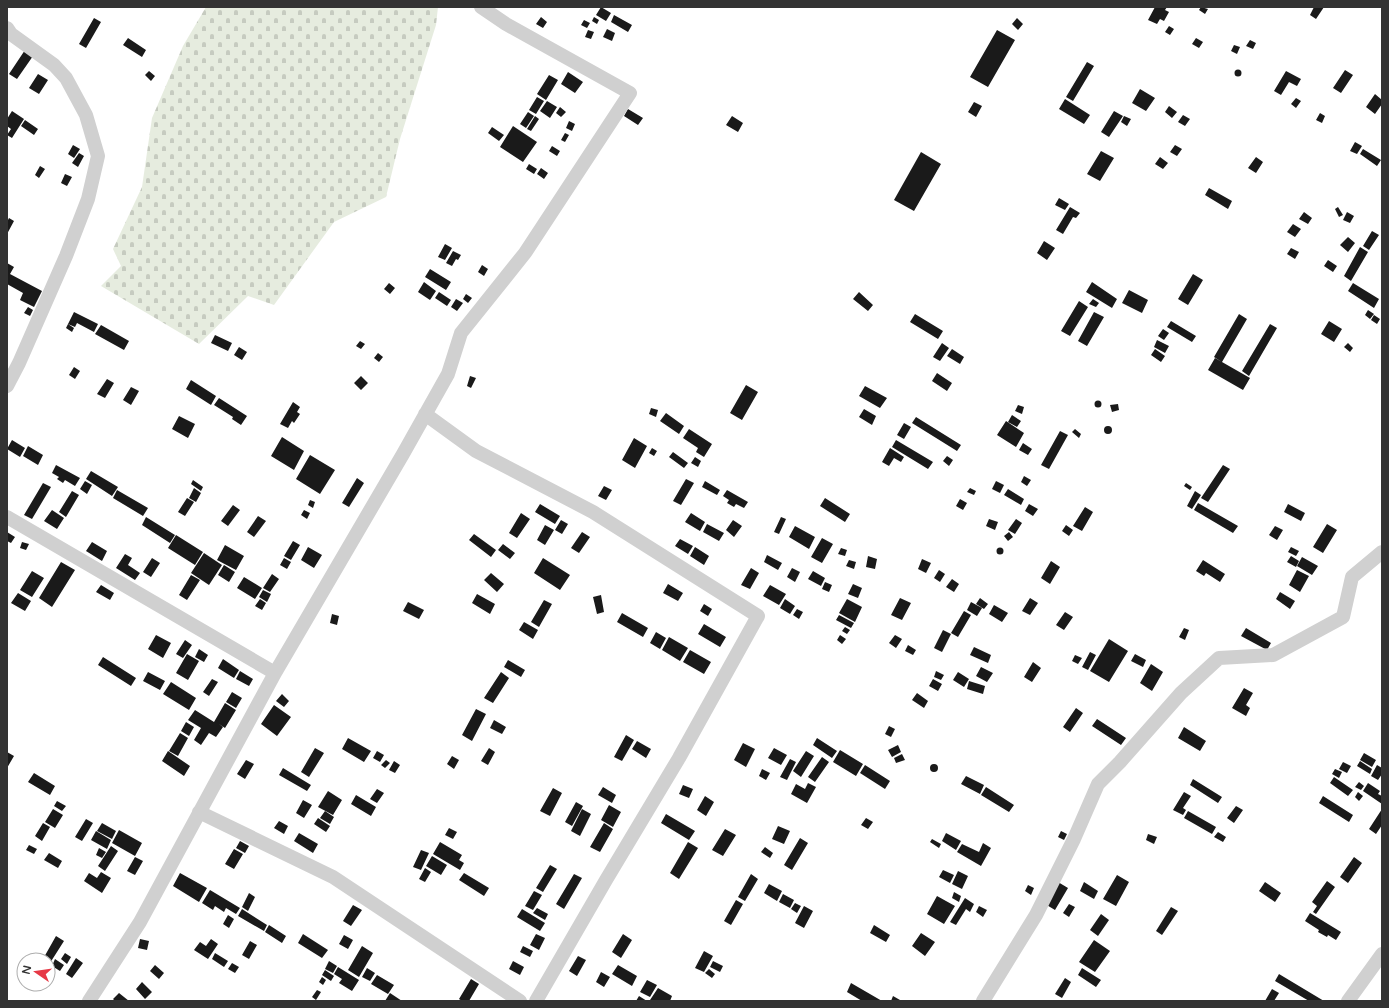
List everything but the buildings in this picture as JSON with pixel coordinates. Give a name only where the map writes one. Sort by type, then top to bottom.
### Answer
[{"type":"street","points":[[89,1001],[140,922],[275,672],[448,374],[461,333],[525,253],[630,93],[506,24],[481,7]]},
{"type":"street","points":[[7,28],[11,34],[54,65],[66,78],[86,115],[98,156],[88,199],[66,256],[19,363],[7,386]]},
{"type":"street","points":[[425,414],[476,451],[594,512],[758,616],[679,758],[536,1001]]},
{"type":"street","points":[[7,517],[275,672]]},
{"type":"street","points":[[983,1001],[1036,915],[1074,839],[1098,784],[1120,762],[1181,692],[1219,658],[1273,655],[1344,617],[1352,577],[1382,552]]},
{"type":"street","points":[[200,812],[333,877],[520,1001]]},
{"type":"street","points":[[1348,1001],[1382,954]]},
{"type":"green space","points":[[206,7],[438,7],[436,25],[400,139],[386,197],[334,222],[274,305],[248,296],[199,344],[101,286],[121,266],[113,249],[142,187],[152,118],[183,46]]}]
